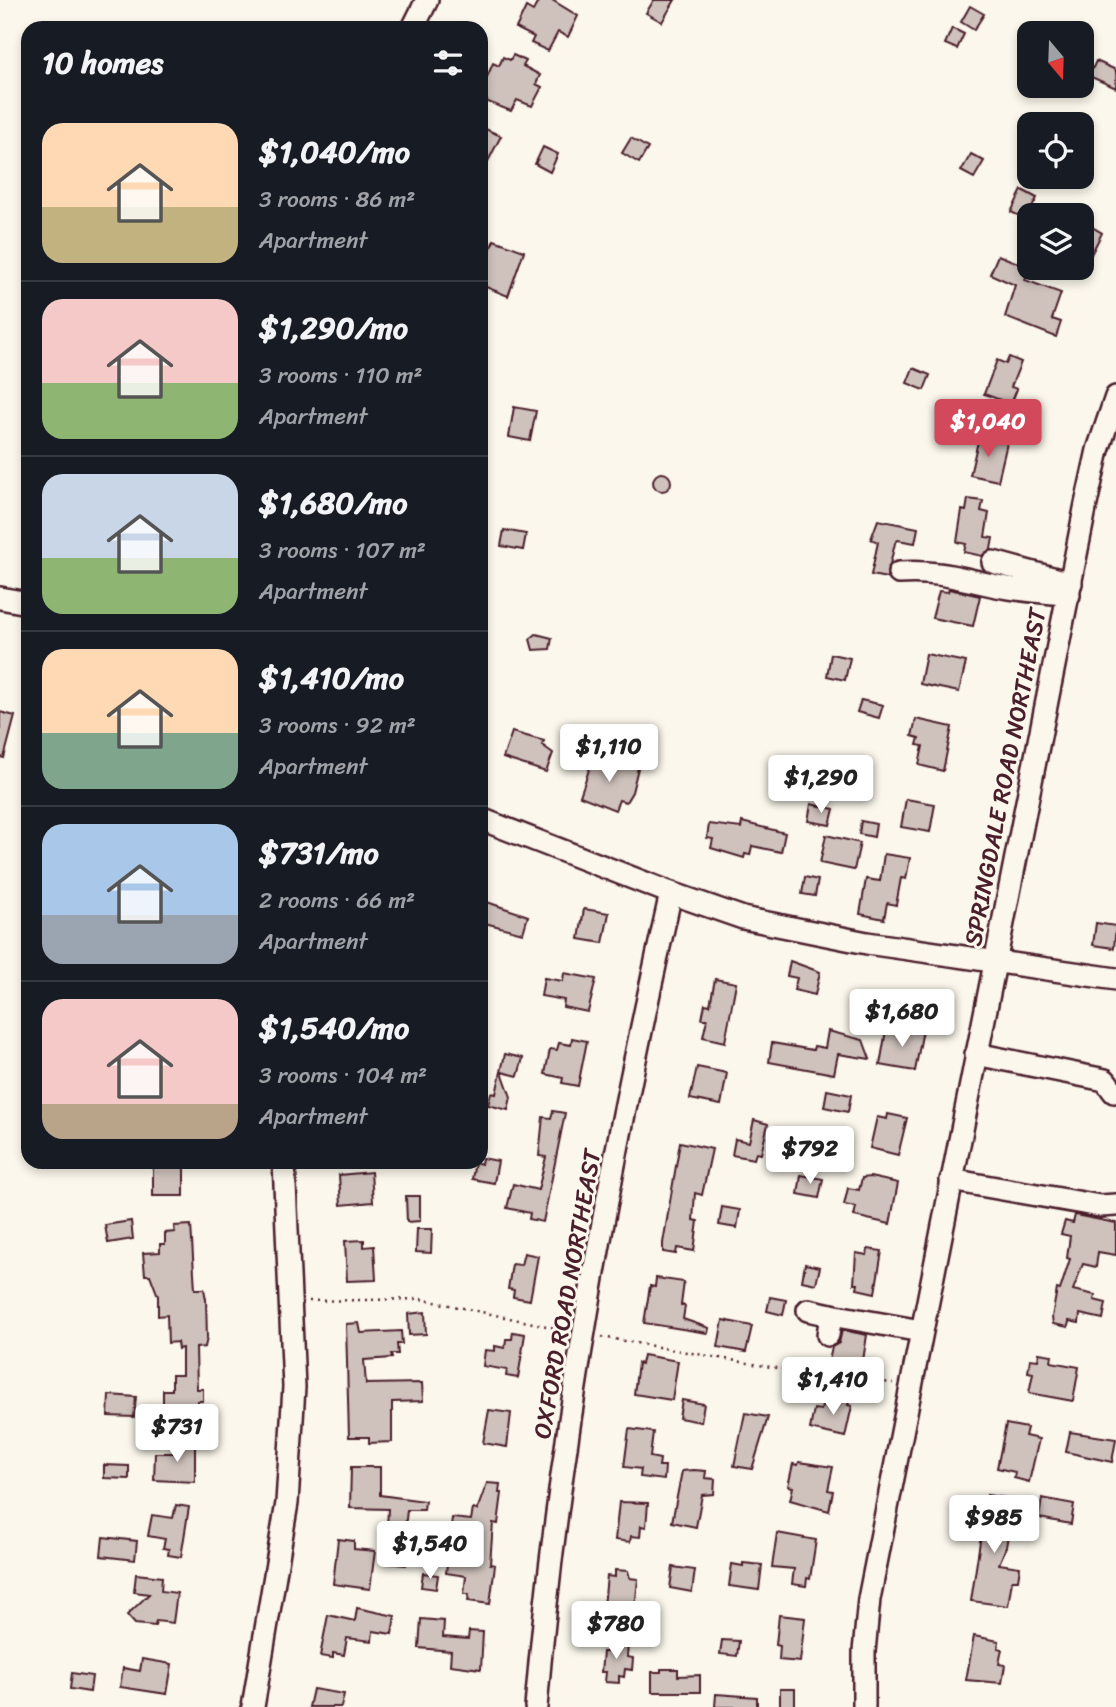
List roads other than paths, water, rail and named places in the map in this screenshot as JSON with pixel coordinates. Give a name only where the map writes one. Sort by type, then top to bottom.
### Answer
[{"type":"street","points":[[416,21],[427,0]]},
{"type":"street","name":"SPRINGDALE ROAD NORTHEAST","points":[[864,1707],[864,1652],[869,1599],[1098,450],[1116,397]]},
{"type":"street","points":[[993,562],[1070,589]]},
{"type":"street","points":[[899,573],[926,571],[961,575],[1007,588],[1070,589]]},
{"type":"street","points":[[0,598],[21,602]]},
{"type":"street","points":[[488,822],[743,918],[809,932],[1116,979]]},
{"type":"street","name":"OXFORD ROAD NORTHEAST","points":[[536,1707],[561,1478],[583,1334],[671,893]]},
{"type":"street","points":[[976,1054],[1104,1080],[1114,1092]]},
{"type":"street","points":[[253,1707],[287,1503],[294,1387],[284,1169]]},
{"type":"street","points":[[951,1180],[1100,1206],[1116,1205]]},
{"type":"street","points":[[808,1310],[829,1325],[921,1331]]}]
